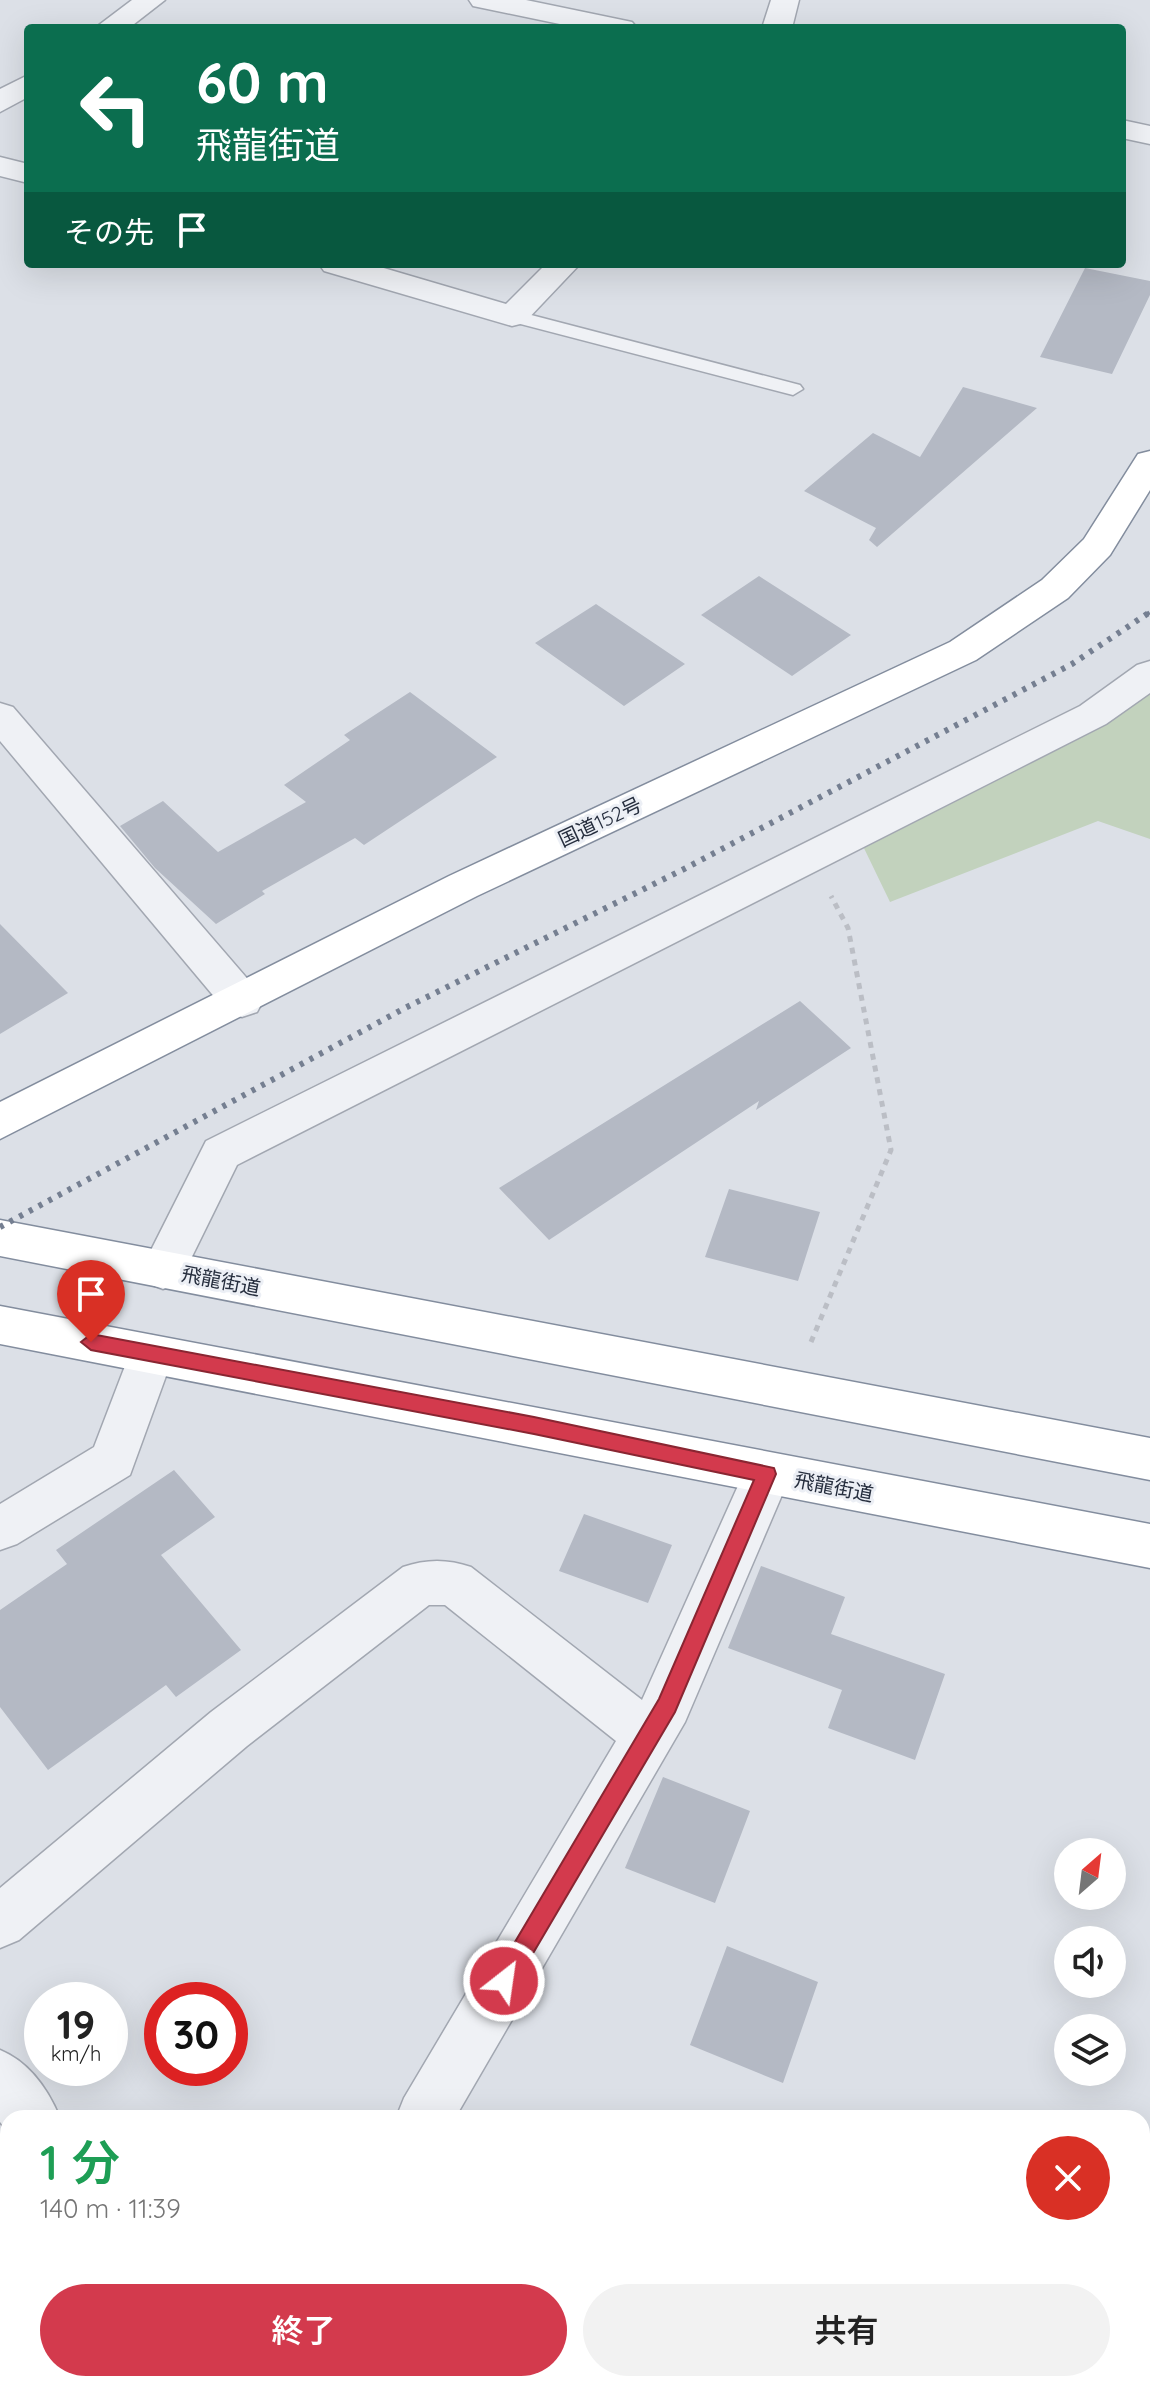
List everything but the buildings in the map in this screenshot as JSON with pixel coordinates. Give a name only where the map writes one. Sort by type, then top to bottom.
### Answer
[{"type":"highway","name":"国道152号","points":[[0,1122],[463,886],[963,651],[1055,589],[1097,547],[1150,462]]},
{"type":"highway","name":"飛龍街道","points":[[0,1238],[1150,1459]]},
{"type":"highway","name":"飛龍街道","points":[[0,1325],[534,1425],[767,1474],[1150,1546]]},
{"type":"street","points":[[116,24],[151,0]]},
{"type":"street","points":[[483,0],[602,24]]},
{"type":"street","points":[[778,24],[785,0]]},
{"type":"street","points":[[0,103],[24,87]]},
{"type":"street","points":[[1126,130],[1150,135]]},
{"type":"street","points":[[0,166],[24,173]]},
{"type":"street","points":[[349,268],[512,316],[560,268]]},
{"type":"street","points":[[163,1270],[221,1153],[1093,715],[1150,674]]},
{"type":"street","points":[[0,716],[242,1001]]},
{"type":"street","points":[[0,1529],[113,1460],[151,1354]]},
{"type":"street","points":[[429,2110],[667,1705],[767,1474]]},
{"type":"street","points":[[0,1922],[229,1729],[420,1583],[454,1583],[648,1735]]},
{"type":"street","points":[[0,2078],[26,2110]]},
{"type":"lane","points":[[512,316],[793,389]]},
{"type":"path","points":[[790,1392],[891,1150],[848,928],[810,857]]},
{"type":"green space","points":[[1150,666],[1150,839],[1098,821],[890,902],[861,842]]},
{"type":"railway","points":[[0,1227],[405,1008],[684,869],[1072,664],[1150,612]]},
{"type":"route","points":[[91,1342],[534,1425],[767,1474],[667,1705],[504,1981]]}]
